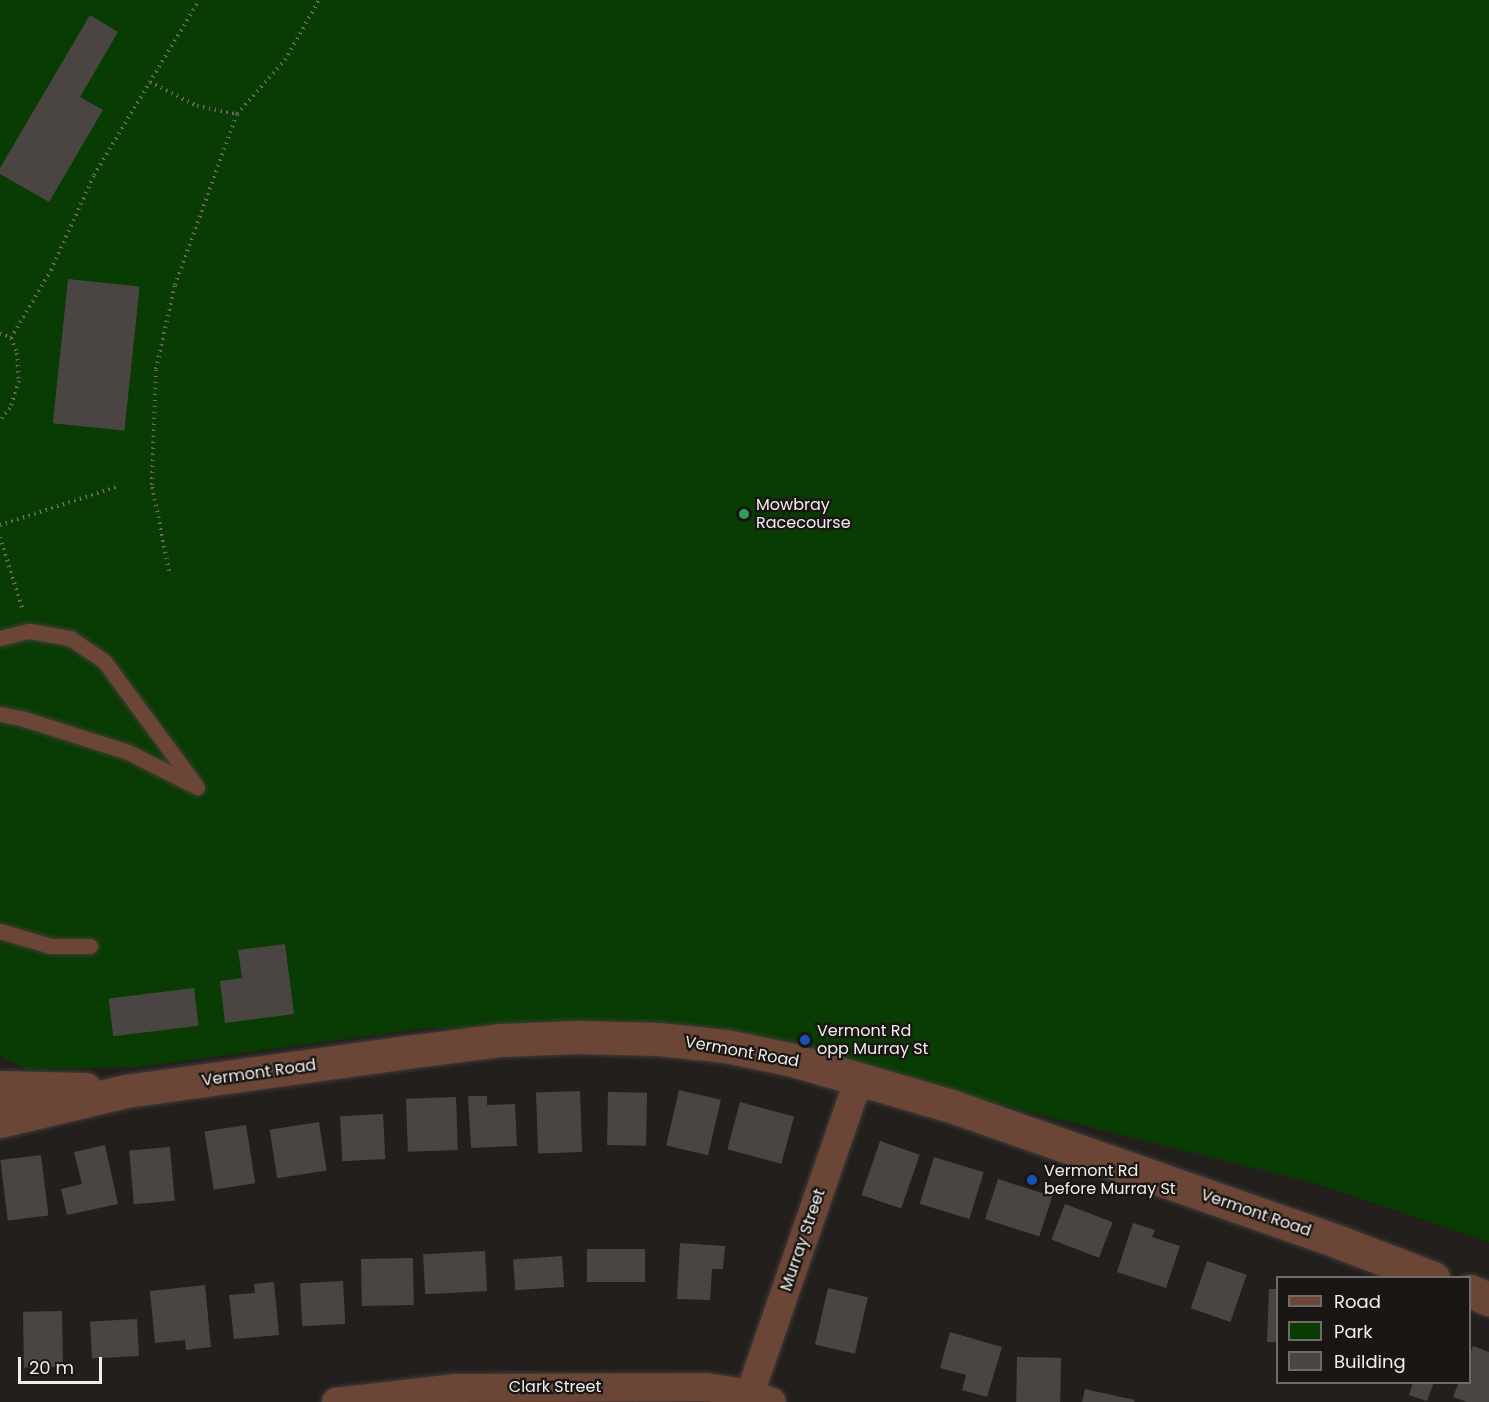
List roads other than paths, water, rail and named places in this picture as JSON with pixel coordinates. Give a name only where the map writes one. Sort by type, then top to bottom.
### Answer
[{"type":"street","name":"Vermont Road","points":[[0,1121],[126,1091],[501,1040],[578,1037],[658,1039],[726,1046],[859,1078],[973,1114],[1328,1238],[1428,1276]]},
{"type":"street","name":"Murray Street","points":[[756,1399],[859,1078]]},
{"type":"street","name":"Vermont Road","points":[[0,1087],[126,1091]]},
{"type":"street","points":[[1471,1291],[1489,1299]]},
{"type":"street","name":"Clark Street","points":[[336,1402],[456,1388],[706,1387],[756,1399]]},
{"type":"lane","points":[[0,638],[29,631],[70,638],[104,661],[197,787],[128,752],[21,718],[0,714]]},
{"type":"lane","points":[[0,931],[51,946],[90,946]]},
{"type":"place","name":"Mowbray Racecourse","points":[[744,514]]},
{"type":"place","name":"Vermont Rd opp Murray St","points":[[805,1040]]},
{"type":"place","name":"Vermont Rd before Murray St","points":[[1032,1180]]}]
